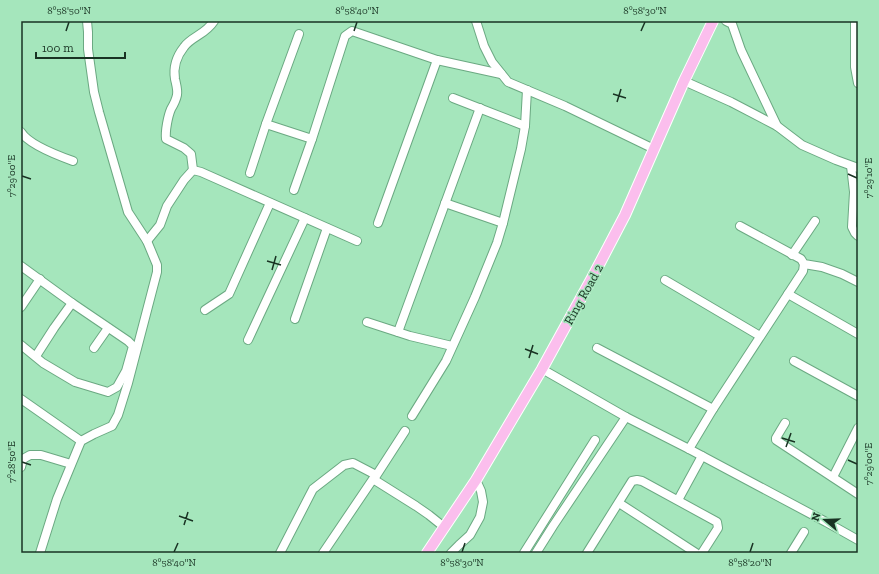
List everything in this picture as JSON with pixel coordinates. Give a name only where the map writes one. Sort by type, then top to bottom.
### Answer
[{"type":"main road","name":"Ring Road 2","points":[[427,553],[476,480],[542,369],[592,278],[625,215],[684,81],[713,21]]},
{"type":"street","points":[[40,553],[53,512],[81,441],[112,426],[118,415],[138,347],[157,272],[157,265],[147,241],[128,212],[99,112],[94,92],[88,49],[87,21]]},
{"type":"street","points":[[147,241],[160,225],[167,206],[184,180],[193,170],[191,154],[184,148],[166,139],[165,134],[171,110],[176,102],[177,93],[174,74],[176,61],[184,46],[202,33],[214,21]]},
{"type":"street","points":[[476,21],[484,46],[492,62],[508,82],[565,106],[654,149]]},
{"type":"street","points":[[726,21],[732,24],[741,50],[777,126]]},
{"type":"street","points":[[855,21],[855,67],[858,83]]},
{"type":"street","points":[[294,190],[345,36],[352,32],[437,60],[501,74]]},
{"type":"street","points":[[250,173],[266,124],[299,34]]},
{"type":"street","points":[[378,223],[437,60]]},
{"type":"street","points":[[684,81],[731,102],[777,126],[802,145],[855,167],[852,227],[854,233],[858,236]]},
{"type":"street","points":[[412,416],[446,361],[475,297],[497,243],[521,148],[525,126],[527,90]]},
{"type":"street","points":[[453,98],[525,126]]},
{"type":"street","points":[[398,332],[480,108]]},
{"type":"street","points":[[266,124],[312,139]]},
{"type":"street","points":[[21,132],[23,136],[38,146],[73,161]]},
{"type":"street","points":[[193,170],[201,172],[357,241]]},
{"type":"street","points":[[205,310],[228,294],[270,203]]},
{"type":"street","points":[[445,203],[503,223]]},
{"type":"street","points":[[248,340],[305,218]]},
{"type":"street","points":[[792,255],[815,221]]},
{"type":"street","points":[[740,226],[800,259],[804,264],[822,267],[842,274],[858,282]]},
{"type":"street","points":[[295,319],[327,228]]},
{"type":"street","points":[[689,449],[713,409],[803,271],[804,264]]},
{"type":"street","points":[[21,266],[133,346],[126,370],[117,387],[108,392],[76,382],[43,363],[36,356],[21,346]]},
{"type":"street","points":[[21,307],[40,279]]},
{"type":"street","points":[[665,280],[760,336]]},
{"type":"street","points":[[788,294],[858,334]]},
{"type":"street","points":[[36,356],[72,303]]},
{"type":"street","points":[[367,322],[398,332],[452,346]]},
{"type":"street","points":[[94,348],[108,328]]},
{"type":"street","points":[[597,348],[713,409]]},
{"type":"street","points":[[794,361],[858,396]]},
{"type":"street","points":[[542,369],[626,417],[689,449],[858,540]]},
{"type":"street","points":[[21,399],[81,441]]},
{"type":"street","points":[[536,553],[626,417]]},
{"type":"street","points":[[785,423],[776,440],[858,494]]},
{"type":"street","points":[[833,477],[858,428]]},
{"type":"street","points":[[323,553],[405,431]]},
{"type":"street","points":[[524,553],[595,440]]},
{"type":"street","points":[[21,467],[23,459],[30,455],[41,455],[71,464]]},
{"type":"street","points":[[678,500],[702,456]]},
{"type":"street","points":[[280,553],[313,489],[344,465],[353,463],[412,503],[444,527]]},
{"type":"street","points":[[451,553],[470,535],[480,517],[483,502],[481,490],[476,480]]},
{"type":"street","points":[[587,553],[632,481],[637,480],[642,481],[717,522],[718,528],[702,553]]},
{"type":"street","points":[[619,503],[696,553]]},
{"type":"street","points":[[791,553],[804,532]]}]
